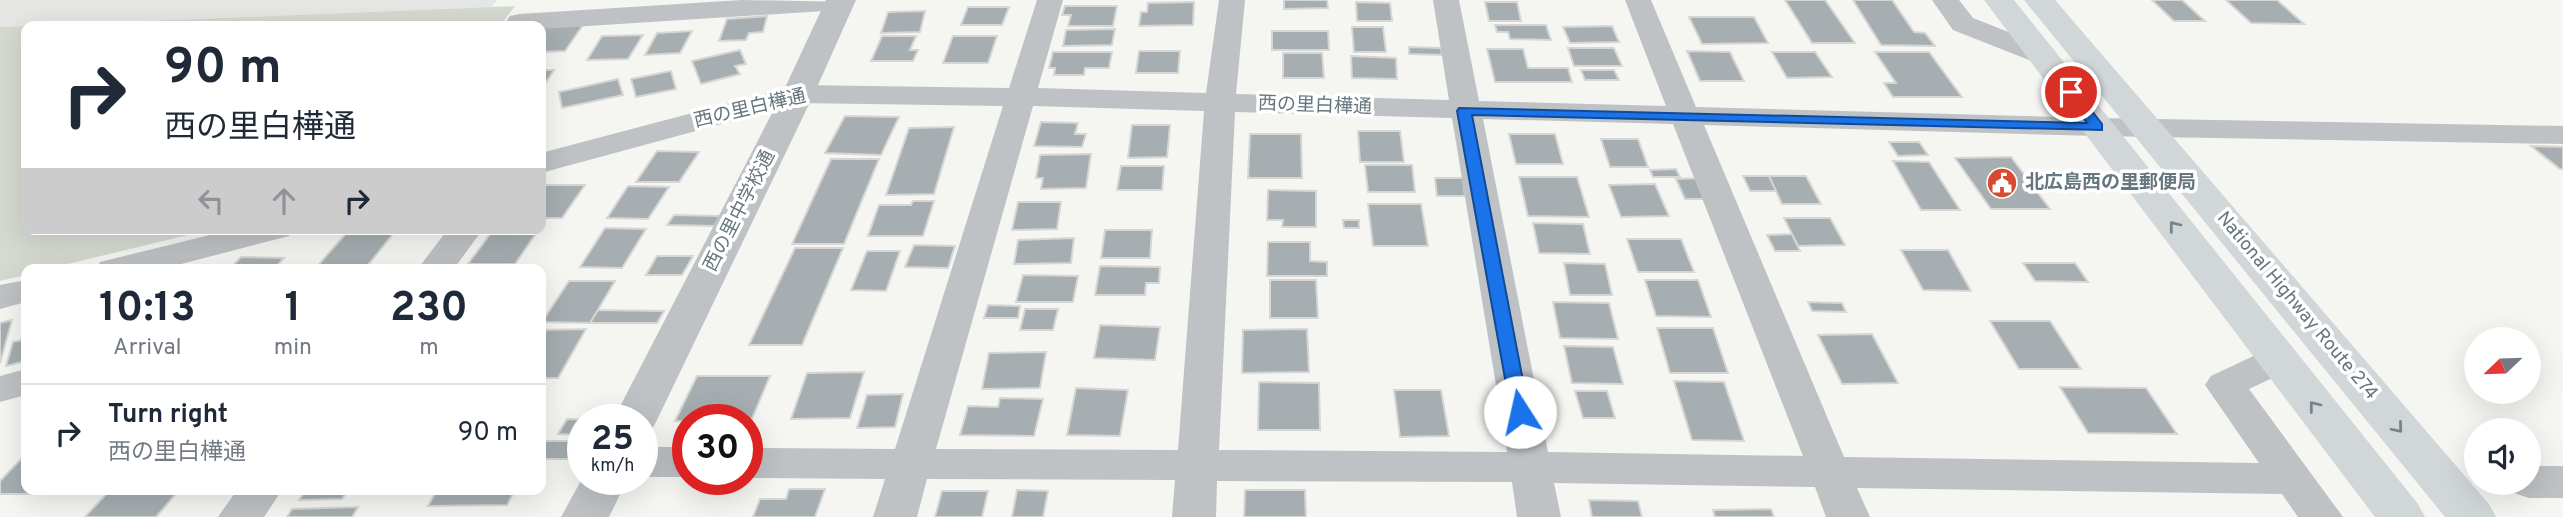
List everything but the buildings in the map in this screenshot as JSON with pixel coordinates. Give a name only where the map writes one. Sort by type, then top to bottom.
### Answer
[{"type":"highway","points":[[1999,0],[2401,517]]},
{"type":"highway","name":"National Highway Route 274","points":[[2039,0],[2459,481],[2472,517]]},
{"type":"street","points":[[895,517],[1050,0]]},
{"type":"street","points":[[1194,517],[1220,103],[1232,0]]},
{"type":"street","points":[[1446,0],[1539,517]]},
{"type":"street","points":[[1638,0],[1848,517]]},
{"type":"street","points":[[1945,0],[1963,24],[2044,56]]},
{"type":"street","points":[[535,21],[841,1]]},
{"type":"street","name":"西の里中学校通","points":[[643,404],[798,94],[841,1]]},
{"type":"street","name":"西の里白樺通","points":[[546,162],[798,94],[1022,97],[2097,127],[2563,135]]},
{"type":"street","points":[[137,264],[253,235]]},
{"type":"street","points":[[439,264],[461,235]]},
{"type":"street","points":[[0,297],[21,292]]},
{"type":"street","points":[[2278,360],[2225,385],[2321,517]]},
{"type":"street","points":[[0,389],[21,383]]},
{"type":"street","points":[[763,463],[1530,467],[2293,478]]},
{"type":"street","points":[[2541,482],[2563,482]]},
{"type":"street","points":[[240,517],[257,495]]},
{"type":"street","points":[[585,517],[596,495]]},
{"type":"shaded area","points":[[0,0],[497,0],[491,7],[147,21],[21,21],[21,26],[0,27]]},
{"type":"shaded area","points":[[515,6],[504,21],[147,21]]},
{"type":"shaded area","points":[[21,26],[21,235],[188,235],[68,264],[21,264],[21,276],[0,281],[0,27]]},
{"type":"place","name":"北広島西の里郵便局","points":[[2002,183]]},
{"type":"route","points":[[1520,412],[1464,111],[2097,127],[2071,92]]}]
